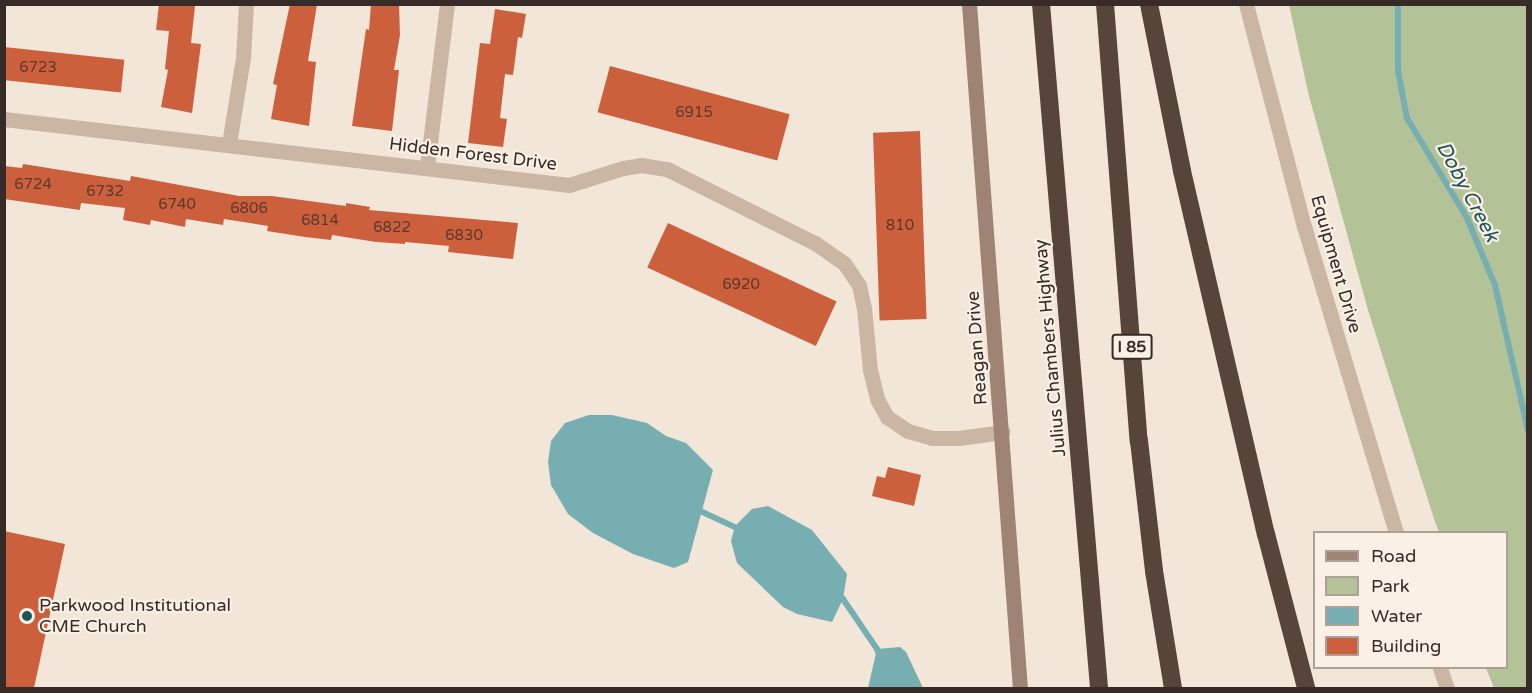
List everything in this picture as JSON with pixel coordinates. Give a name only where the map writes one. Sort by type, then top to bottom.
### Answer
[{"type":"highway","name":"Julius Chambers Highway","points":[[1041,4],[1099,688]]},
{"type":"highway","name":"I 85","points":[[1105,4],[1139,441],[1154,571],[1173,688]]},
{"type":"highway","points":[[1149,4],[1182,171],[1266,534],[1306,688]]},
{"type":"street","points":[[229,144],[243,58],[246,4]]},
{"type":"street","points":[[427,167],[447,4]]},
{"type":"street","name":"Reagan Drive","points":[[969,4],[1003,432],[1020,688]]},
{"type":"street","name":"Equipment Drive","points":[[1246,4],[1304,226],[1396,531]]},
{"type":"street","name":"Hidden Forest Drive","points":[[4,119],[569,185],[623,168],[642,165],[667,168],[815,243],[843,263],[859,285],[864,308],[870,370],[877,399],[887,417],[908,431],[932,438],[959,438],[1003,432]]},
{"type":"street","points":[[1440,669],[1448,688]]},
{"type":"green space","points":[[1289,5],[1527,5],[1527,688],[1494,688],[1486,669],[1508,669],[1508,531],[1439,531],[1368,310],[1309,96]]},
{"type":"water","points":[[589,415],[612,415],[647,423],[666,436],[686,443],[713,470],[688,562],[674,568],[633,554],[593,533],[568,514],[551,485],[548,462],[551,441],[565,423]]},
{"type":"water","points":[[768,506],[812,530],[847,574],[843,599],[832,622],[797,614],[783,607],[737,563],[731,541],[735,526],[752,509]]},
{"type":"water","points":[[900,647],[906,652],[923,688],[868,688],[877,649]]},
{"type":"building","points":[[159,4],[195,6],[191,43],[201,44],[192,113],[161,107],[168,70],[165,69],[169,31],[156,30]]},
{"type":"building","points":[[290,4],[317,4],[308,61],[316,62],[309,126],[271,119],[277,85],[273,84]]},
{"type":"building","points":[[371,4],[399,4],[400,35],[394,70],[399,70],[392,131],[352,126],[366,29],[369,30]]},
{"type":"building","points":[[495,9],[526,14],[522,38],[518,37],[513,75],[505,74],[500,118],[507,119],[503,147],[468,143],[480,43],[490,44]]},
{"type":"building","points":[[4,47],[124,60],[121,92],[4,80]]},
{"type":"building","points":[[610,66],[790,114],[777,161],[598,112]]},
{"type":"building","points":[[920,131],[927,319],[880,321],[873,133]]},
{"type":"building","points":[[23,164],[130,181],[131,176],[239,196],[272,196],[346,206],[346,203],[370,207],[369,210],[518,223],[513,259],[448,252],[449,246],[376,242],[332,235],[331,240],[305,237],[267,231],[268,226],[224,219],[223,225],[186,219],[185,227],[151,220],[150,225],[123,220],[125,208],[81,203],[80,210],[4,199],[4,166],[22,168]]},
{"type":"building","points":[[668,223],[837,302],[816,346],[647,267]]},
{"type":"building","points":[[888,467],[921,475],[914,506],[872,496],[877,476],[885,478]]},
{"type":"building","name":"Parkwood Institutional CME Church","points":[[4,531],[65,544],[34,688],[4,688]]},
{"type":"waterway","name":"Doby Creek","points":[[1398,4],[1398,71],[1407,118],[1467,218],[1495,285],[1528,430]]},
{"type":"waterway","points":[[696,509],[741,530]]},
{"type":"waterway","points":[[836,594],[843,599],[880,657]]},
{"type":"place","name":"Parkwood Institutional CME Church","points":[[27,616]]}]
